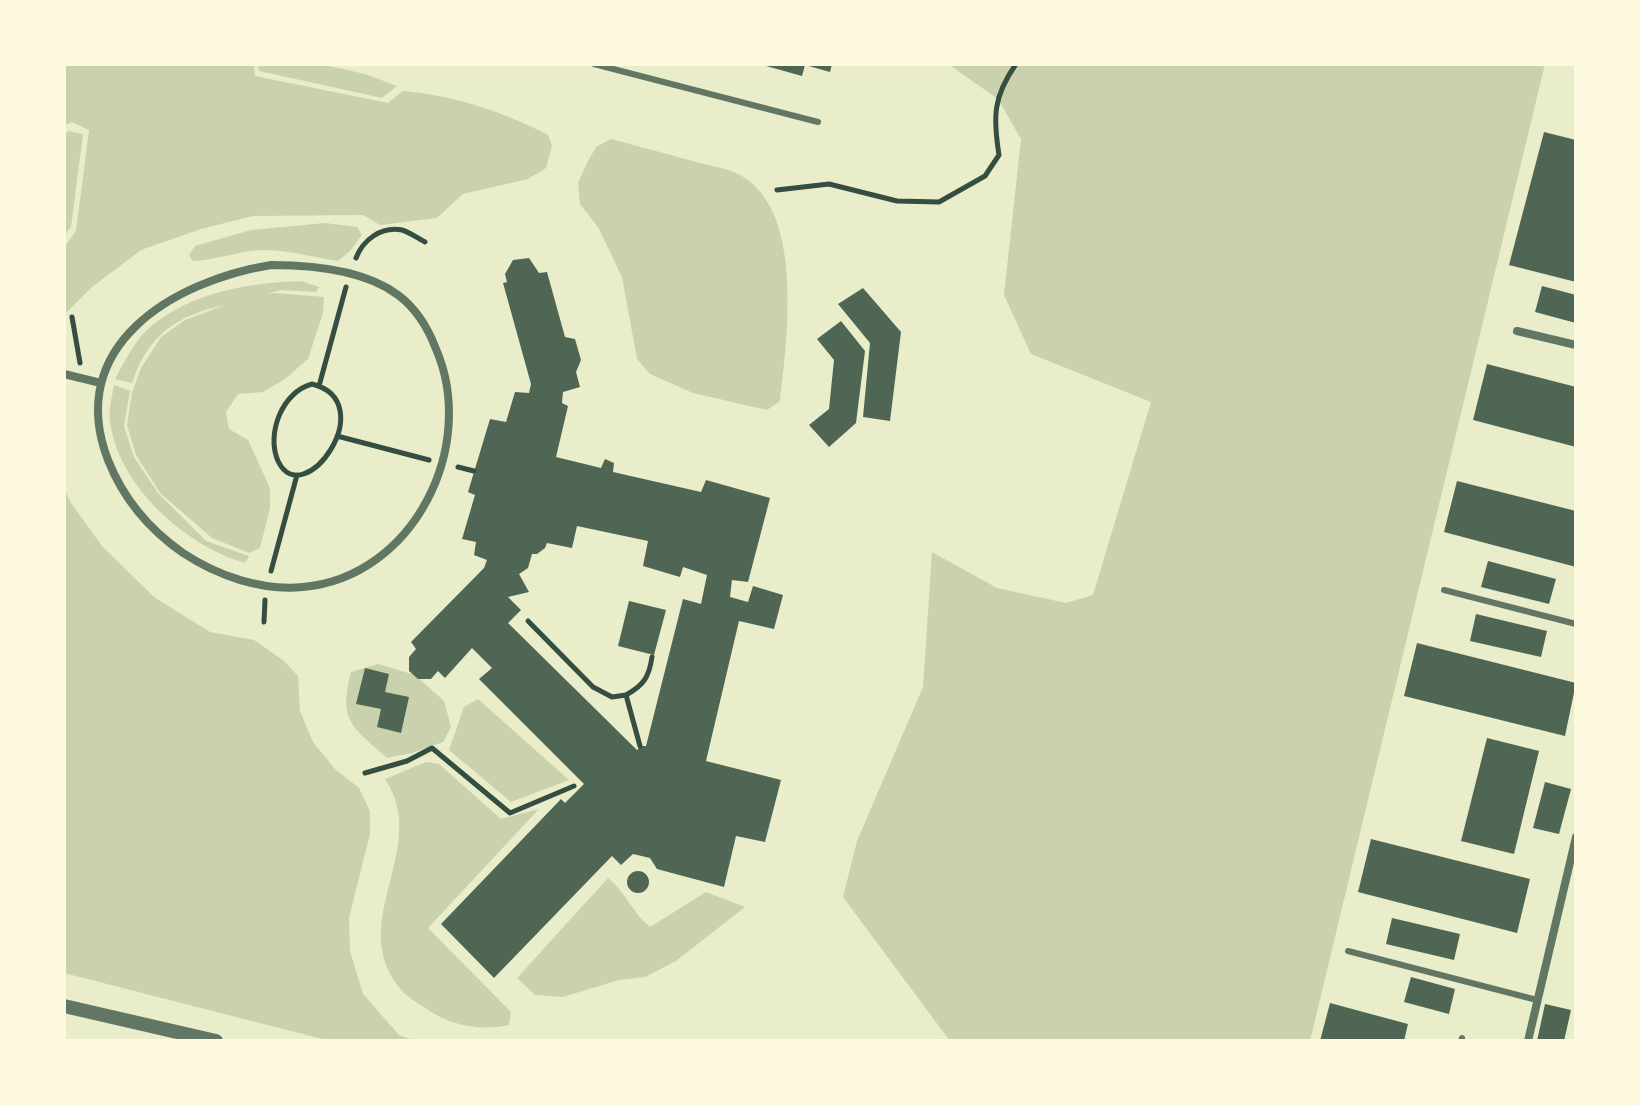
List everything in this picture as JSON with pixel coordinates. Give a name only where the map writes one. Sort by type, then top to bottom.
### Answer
[{"type":"street","points":[[271,265],[318,268],[349,275],[396,293],[412,307],[428,330],[444,369],[451,403],[449,432],[442,464],[424,509],[395,544],[378,558],[324,583],[305,587],[267,586],[237,579],[205,566],[172,545],[143,518],[120,485],[106,455],[98,411],[101,383],[113,356],[131,330],[173,297],[200,284],[245,269],[271,265]]},
{"type":"street","points":[[1517,331],[1576,345]]},
{"type":"street","points":[[64,374],[101,383]]},
{"type":"street","points":[[1528,1041],[1576,837]]},
{"type":"street","points":[[64,1006],[216,1041]]},
{"type":"lane","points":[[594,64],[818,122]]},
{"type":"lane","points":[[1444,590],[1576,624]]},
{"type":"lane","points":[[1348,951],[1537,1000]]},
{"type":"path","points":[[777,190],[829,184],[897,201],[939,202],[985,176],[999,155],[994,121],[1000,89],[1016,64]]},
{"type":"path","points":[[319,386],[349,275],[360,247],[383,231],[402,230],[425,242]]},
{"type":"path","points":[[72,317],[82,378]]},
{"type":"path","points":[[304,386],[319,386],[330,393],[340,418],[337,436],[325,460],[306,474],[297,475],[279,463],[274,441],[275,427],[292,396],[304,386]]},
{"type":"path","points":[[337,436],[474,471]]},
{"type":"path","points":[[267,586],[297,475]]},
{"type":"path","points":[[528,621],[593,687],[612,697],[626,695],[641,687],[649,675],[652,657]]},
{"type":"path","points":[[626,695],[640,746]]},
{"type":"path","points":[[365,773],[407,761],[432,748],[510,813],[574,786]]},
{"type":"green space","points":[[64,64],[254,64],[255,76],[388,103],[403,91],[460,101],[531,126],[548,135],[552,146],[546,168],[528,179],[463,194],[437,218],[380,225],[363,215],[253,216],[201,229],[141,250],[92,287],[64,315],[64,248],[76,231],[89,130],[72,122],[64,125]]},
{"type":"green space","points":[[258,64],[320,64],[365,74],[397,86],[382,98],[259,71]]},
{"type":"green space","points":[[948,64],[1545,64],[1310,1041],[950,1041],[843,897],[857,841],[923,687],[932,552],[997,588],[1066,603],[1093,595],[1151,402],[1031,354],[1004,295],[1021,139],[998,99]]},
{"type":"green space","points":[[69,131],[83,134],[71,227],[64,236],[64,134]]},
{"type":"green space","points":[[611,139],[736,173],[758,189],[773,214],[783,243],[788,310],[780,401],[767,410],[693,393],[650,374],[637,359],[622,277],[598,227],[580,204],[578,183],[587,163],[596,147]]},
{"type":"green space","points":[[325,223],[357,227],[362,235],[338,261],[272,250],[193,261],[189,255],[195,246],[251,230]]},
{"type":"green space","points":[[301,281],[319,287],[316,292],[281,290],[267,294],[324,297],[323,313],[308,359],[285,379],[263,392],[238,394],[226,412],[229,429],[248,440],[270,488],[270,508],[260,548],[249,553],[212,538],[160,493],[136,455],[127,425],[132,393],[141,368],[161,337],[185,320],[225,305],[192,315],[166,330],[147,352],[132,383],[115,379],[144,333],[183,306],[241,287]]},
{"type":"green space","points":[[114,385],[130,391],[124,426],[134,457],[158,493],[206,541],[249,556],[245,563],[200,543],[179,528],[141,491],[116,446],[110,418]]},
{"type":"green space","points":[[64,488],[102,546],[154,597],[210,632],[254,640],[284,661],[298,676],[300,711],[313,742],[335,769],[359,788],[370,811],[370,834],[349,918],[350,951],[363,994],[399,1035],[415,1041],[330,1041],[64,973]]},
{"type":"green space","points":[[378,664],[415,675],[444,701],[451,727],[443,742],[387,758],[357,730],[347,713],[351,672]]},
{"type":"green space","points":[[478,699],[569,780],[511,802],[449,750],[464,707]]},
{"type":"green space","points":[[426,762],[439,764],[501,819],[539,809],[428,928],[511,1012],[509,1025],[466,1026],[445,1020],[402,991],[386,965],[381,939],[383,912],[399,832],[397,805],[385,779]]},
{"type":"green space","points":[[608,878],[650,927],[706,892],[745,907],[676,961],[645,977],[619,980],[563,997],[535,995],[517,978]]},
{"type":"building","points":[[759,64],[832,64],[830,72],[805,65],[802,76]]},
{"type":"building","points":[[1544,132],[1576,140],[1576,282],[1509,265]]},
{"type":"building","points":[[529,258],[539,273],[547,272],[565,337],[575,339],[581,360],[576,372],[580,387],[563,392],[562,403],[568,406],[556,457],[601,468],[605,459],[614,463],[613,472],[701,492],[706,480],[770,498],[748,582],[732,580],[730,597],[748,602],[753,586],[783,595],[774,629],[739,621],[706,761],[781,780],[765,842],[736,836],[724,887],[657,869],[650,858],[633,854],[621,865],[612,856],[494,978],[441,924],[561,799],[565,803],[584,784],[479,679],[492,668],[472,648],[445,678],[438,671],[431,679],[418,679],[409,671],[409,657],[416,649],[411,642],[484,568],[487,560],[474,555],[476,542],[462,539],[475,495],[468,492],[490,419],[506,422],[515,392],[529,393],[531,384],[503,283],[507,282],[505,274],[513,260]],"holes":[[[577,526],[648,541],[643,566],[680,577],[683,567],[707,575],[701,604],[683,599],[646,746],[637,750],[508,623],[521,610],[508,597],[529,592],[519,574],[528,568],[532,554],[537,554],[547,543],[572,548]]]},
{"type":"building","points":[[1542,286],[1576,295],[1576,323],[1535,312]]},
{"type":"building","points":[[863,288],[901,332],[890,421],[863,417],[870,343],[838,304]]},
{"type":"building","points":[[841,321],[865,351],[856,423],[829,447],[809,425],[829,409],[834,360],[817,339]]},
{"type":"building","points":[[1487,364],[1576,387],[1576,447],[1473,420]]},
{"type":"building","points":[[1457,481],[1576,511],[1576,567],[1444,532]]},
{"type":"building","points":[[1488,561],[1556,579],[1549,604],[1481,587]]},
{"type":"building","points":[[629,601],[666,610],[654,655],[618,646]]},
{"type":"building","points":[[1476,614],[1547,631],[1541,657],[1470,641]]},
{"type":"building","points":[[1417,643],[1576,683],[1565,736],[1404,696]]},
{"type":"building","points":[[365,668],[389,674],[385,692],[409,697],[401,733],[377,727],[381,709],[356,704]]},
{"type":"building","points":[[1487,738],[1539,751],[1514,854],[1461,841]]},
{"type":"building","points":[[1545,782],[1571,789],[1559,834],[1533,828]]},
{"type":"building","points":[[1371,839],[1530,879],[1517,933],[1358,892]]},
{"type":"building","points":[[638,871],[646,874],[649,882],[646,890],[638,893],[630,890],[627,882],[630,874]]},
{"type":"building","points":[[1392,918],[1460,934],[1454,960],[1386,944]]},
{"type":"building","points":[[1411,977],[1455,989],[1449,1014],[1404,1002]]},
{"type":"building","points":[[1330,1003],[1408,1024],[1404,1041],[1320,1041]]},
{"type":"building","points":[[1545,1004],[1571,1010],[1564,1041],[1537,1041]]}]
